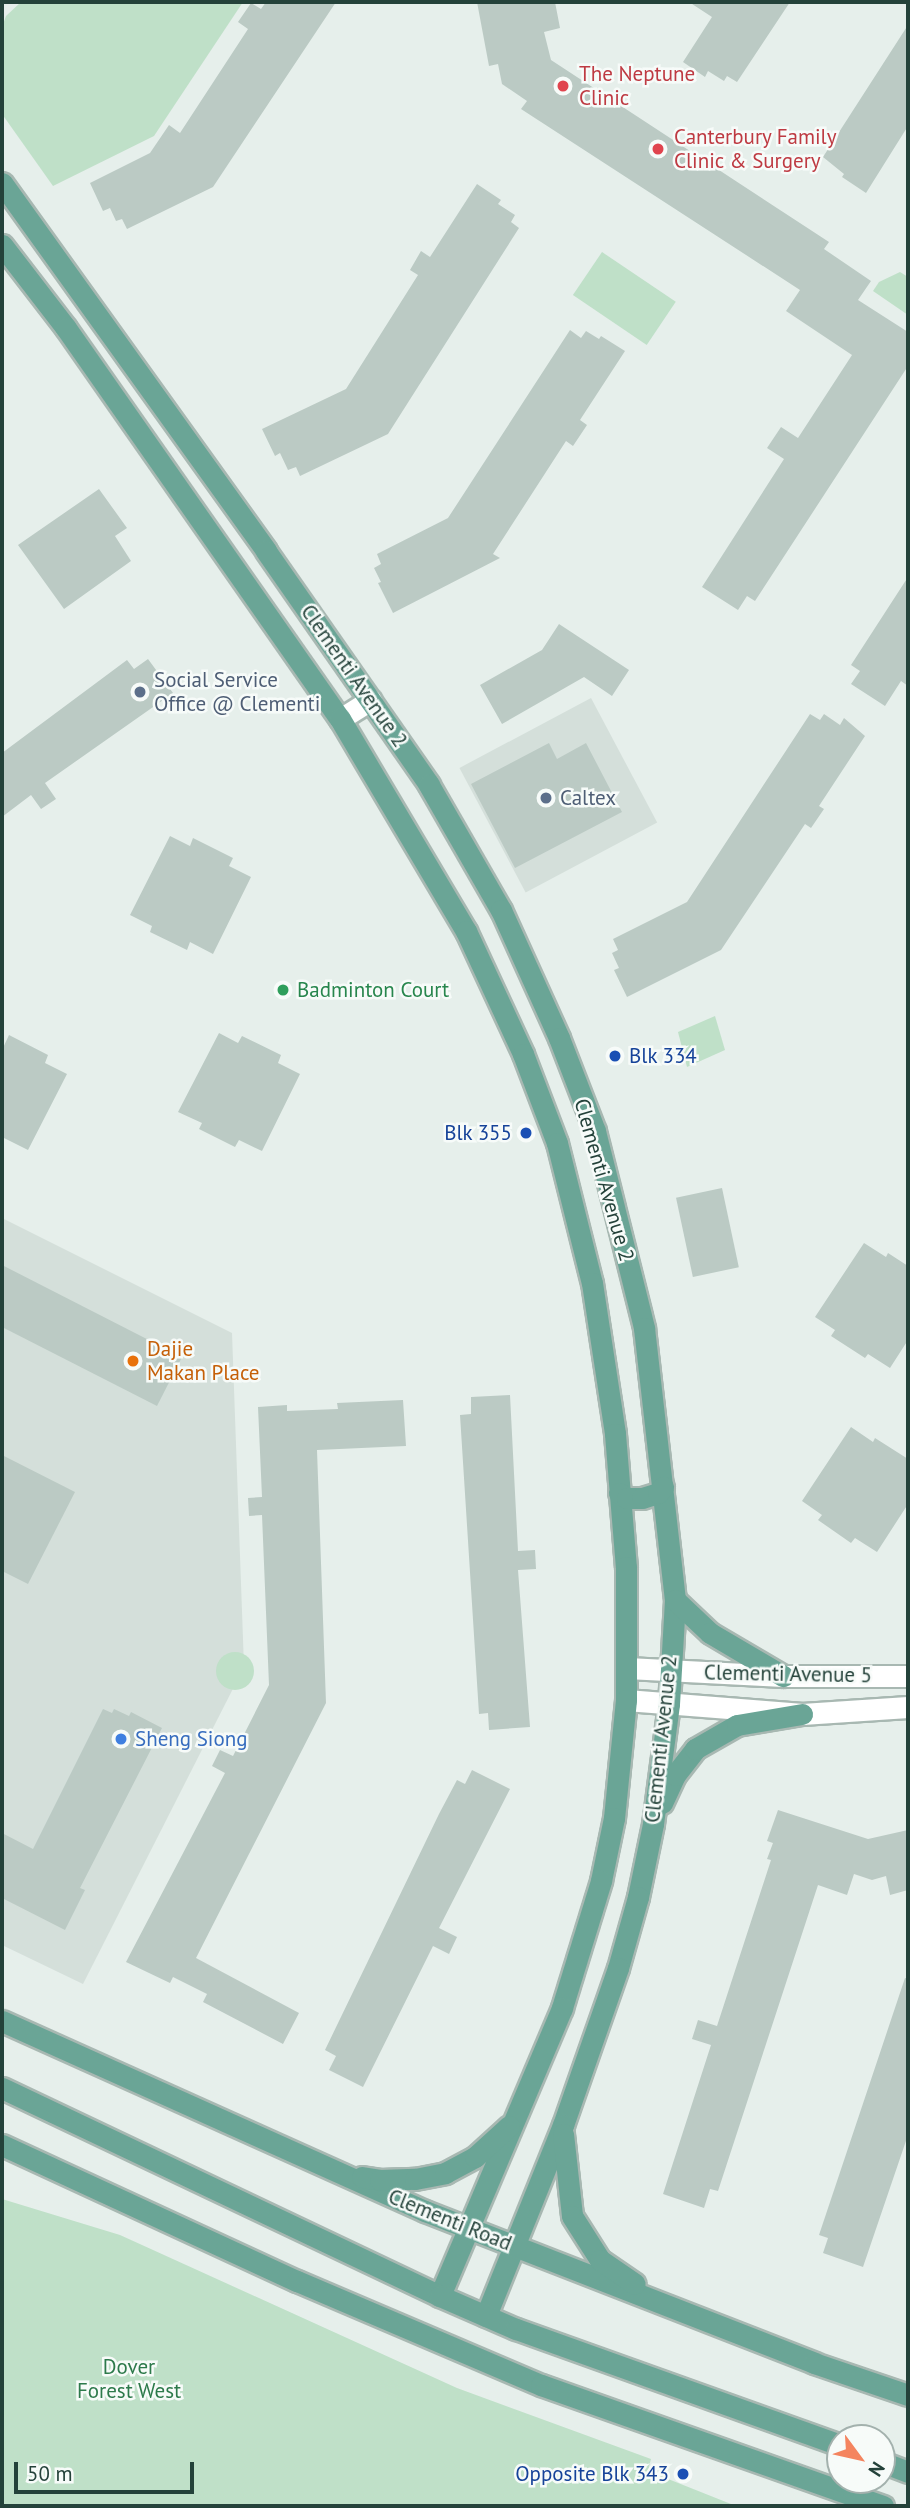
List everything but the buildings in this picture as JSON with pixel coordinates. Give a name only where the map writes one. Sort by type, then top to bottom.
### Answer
[{"type":"main road","name":"Clementi Avenue 2","points":[[2,183],[371,700],[429,785],[501,910],[559,1038],[595,1131],[644,1328],[675,1600],[669,1704],[653,1824],[638,1897],[618,1968],[563,2125],[486,2316]]},
{"type":"main road","name":"Clementi Avenue 2","points":[[2,244],[66,328],[340,719],[466,931],[523,1054],[556,1143],[592,1283],[603,1344],[626,1567],[626,1700],[614,1818],[601,1881],[562,2008],[440,2296]]},
{"type":"main road","points":[[619,1493],[627,1498],[642,1498],[657,1493],[663,1487]]},
{"type":"main road","points":[[675,1600],[710,1633],[782,1676]]},
{"type":"main road","points":[[653,1824],[675,1775],[695,1749],[737,1725],[802,1714]]},
{"type":"main road","name":"Clementi Road","points":[[2,2021],[336,2172],[469,2228],[814,2363],[908,2395]]},
{"type":"main road","points":[[2,2088],[486,2316],[826,2440]]},
{"type":"main road","points":[[336,2172],[380,2180],[445,2173],[475,2157],[514,2122]]},
{"type":"main road","points":[[563,2125],[566,2185],[572,2216],[600,2260],[663,2304]]},
{"type":"main road","points":[[2,2145],[297,2281],[541,2385],[884,2506]]},
{"type":"street","points":[[340,719],[371,700]]},
{"type":"street","name":"Clementi Avenue 5","points":[[626,1668],[782,1676],[908,1676]]},
{"type":"street","name":"Clementi Avenue 5","points":[[626,1700],[802,1714],[908,1707]]},
{"type":"shaded area","points":[[591,698],[657,822],[526,892],[459,768]]},
{"type":"shaded area","points":[[2,1218],[232,1333],[244,1667],[83,1984],[2,1945]]},
{"type":"green space","points":[[21,2],[243,2],[154,136],[53,186],[2,114],[2,27],[6,16]]},
{"type":"green space","points":[[602,252],[676,302],[647,345],[573,295]]},
{"type":"green space","points":[[900,272],[908,277],[908,315],[873,291],[879,282]]},
{"type":"green space","points":[[715,1016],[725,1050],[687,1067],[678,1032]]},
{"type":"green space","points":[[235,1652],[248,1658],[254,1671],[248,1684],[235,1690],[222,1684],[216,1671],[222,1658]]},
{"type":"green space","name":"Dover Forest West","points":[[2,2199],[120,2235],[457,2388],[651,2459],[648,2471],[736,2506],[2,2506]]},
{"type":"place","name":"The Neptune Clinic","points":[[563,86]]},
{"type":"place","name":"Canterbury Family Clinic & Surgery","points":[[658,149]]},
{"type":"place","name":"Social Service Office @ Clementi","points":[[140,692]]},
{"type":"place","name":"Caltex","points":[[546,798]]},
{"type":"place","name":"Badminton Court","points":[[283,990]]},
{"type":"place","name":"Blk 334","points":[[615,1056]]},
{"type":"place","name":"Blk 355","points":[[526,1133]]},
{"type":"place","name":"Dajie Makan Place","points":[[133,1361]]},
{"type":"place","name":"Sheng Siong","points":[[121,1739]]},
{"type":"place","name":"Opposite Blk 343","points":[[683,2474]]}]
